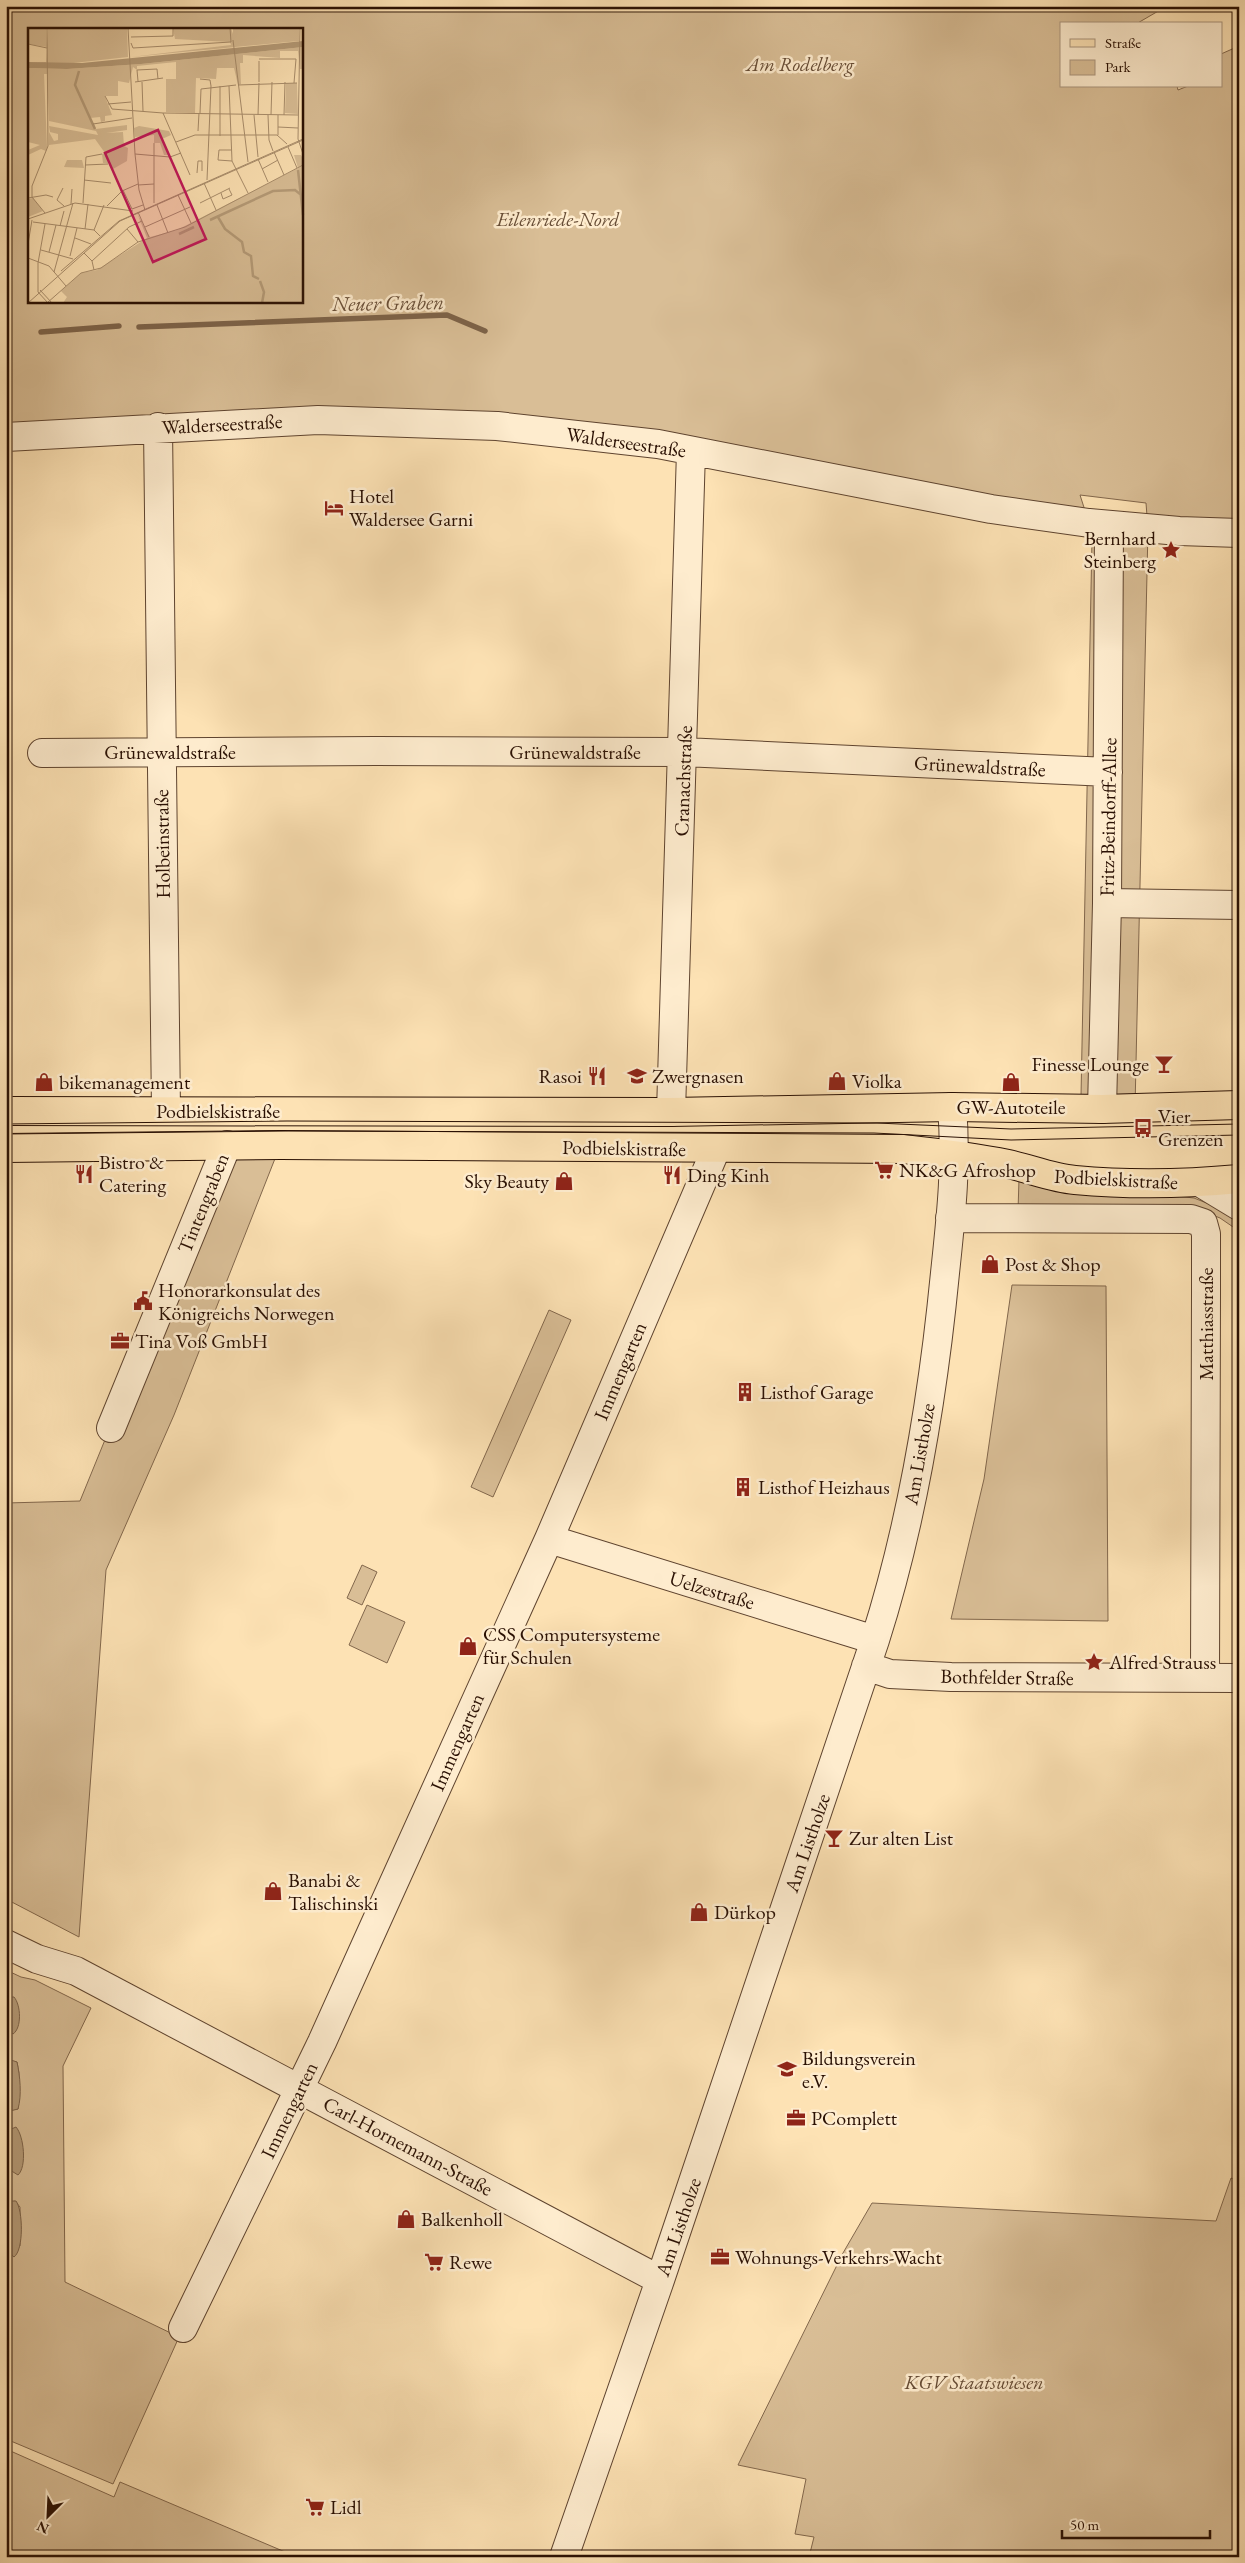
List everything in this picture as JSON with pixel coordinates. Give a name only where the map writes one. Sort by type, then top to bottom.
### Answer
[{"type":"main road","name":"Podbielskistraße","points":[[6,1111],[671,1112],[952,1107],[1102,1109],[1239,1105]]},
{"type":"main road","name":"Podbielskistraße","points":[[6,1148],[227,1145],[903,1149],[956,1154],[1011,1165],[1043,1175],[1075,1180],[1201,1183],[1239,1179]]},
{"type":"street","name":"Walderseestraße","points":[[6,437],[158,427],[318,420],[497,426],[658,444],[992,509],[1109,525],[1179,531],[1239,533]]},
{"type":"street","name":"Holbeinstraße","points":[[158,427],[166,1111]]},
{"type":"street","name":"Cranachstraße","points":[[671,1112],[684,752],[691,450]]},
{"type":"street","name":"Fritz-Beindorff-Allee","points":[[1102,1109],[1107,903],[1109,525]]},
{"type":"street","name":"Grünewaldstraße","points":[[42,753],[161,751],[684,752],[1108,772]]},
{"type":"street","points":[[1107,903],[1239,904]]},
{"type":"street","name":"Am Listholze","points":[[564,2557],[660,2280],[875,1640],[903,1540],[925,1433],[942,1311],[956,1154],[952,1107]]},
{"type":"street","name":"Tintengraben","points":[[111,1428],[227,1145]]},
{"type":"street","name":"Immengarten","points":[[183,2328],[300,2088],[549,1539],[716,1149]]},
{"type":"street","points":[[1201,1183],[1239,1206]]},
{"type":"street","name":"Matthiasstraße","points":[[950,1218],[1191,1219],[1203,1223],[1206,1234],[1205,1678]]},
{"type":"street","name":"Uelzestraße","points":[[549,1539],[875,1640]]},
{"type":"street","name":"Bothfelder Straße","points":[[866,1666],[890,1674],[951,1677],[1239,1678]]},
{"type":"street","name":"Carl-Hornemann-Straße","points":[[6,1924],[46,1944],[76,1970]]},
{"type":"street","name":"Carl-Hornemann-Straße","points":[[6,1944],[37,1959],[76,1970],[660,2280]]},
{"type":"green space","name":"Eilenriede-Nord","points":[[6,6],[1167,6],[1139,22],[1060,22],[1060,88],[1178,88],[1178,90],[1183,88],[1222,88],[1222,54],[1239,46],[1239,533],[1148,529],[1135,1108],[1081,1096],[1092,539],[1088,523],[497,426],[6,437]],"holes":[[[1080,495],[1146,503],[1148,529],[1089,523]]]},
{"type":"green space","points":[[278,1151],[174,1415],[106,1570],[79,1937],[6,1899],[6,1503],[80,1501],[220,1158]]},
{"type":"green space","points":[[1019,1179],[1194,1198],[1239,1216],[1239,1231],[1220,1218],[1205,1212],[1018,1211]]},
{"type":"green space","points":[[1012,1285],[1106,1286],[1108,1621],[951,1619],[984,1479]]},
{"type":"green space","points":[[549,1310],[571,1320],[493,1497],[471,1487]]},
{"type":"green space","points":[[362,1565],[377,1572],[362,1605],[347,1598]]},
{"type":"green space","points":[[367,1605],[405,1622],[387,1663],[349,1645]]},
{"type":"green space","points":[[6,1970],[21,1977],[35,1980],[91,2008],[63,2066],[65,2282],[179,2337],[113,2484],[6,2439],[8,2408],[6,2391],[6,2246],[7,2251],[20,2246],[20,2207],[15,2201],[8,2204],[6,2231],[6,2103],[10,2110],[18,2109],[19,2073],[17,2062],[6,2063],[6,2029],[9,2033]]},
{"type":"green space","name":"KGV Staatswiesen","points":[[1231,2178],[1238,2181],[1239,2194],[1239,2557],[809,2557],[814,2537],[795,2534],[806,2479],[738,2465],[843,2253],[872,2203],[1216,2221]]},
{"type":"green space","points":[[6,2449],[114,2497],[120,2482],[297,2557],[6,2557]]},
{"type":"shaded area","points":[[9,1997],[14,1997],[20,2016],[18,2027],[13,2034],[6,2029],[6,2000]]},
{"type":"shaded area","points":[[11,2060],[17,2062],[20,2092],[18,2109],[10,2111],[6,2103],[6,2063]]},
{"type":"shaded area","points":[[16,2127],[23,2144],[23,2165],[18,2175],[10,2170],[9,2130]]},
{"type":"shaded area","points":[[11,2201],[16,2201],[21,2221],[20,2247],[14,2257],[7,2251],[6,2246],[8,2204]]},
{"type":"waterway","name":"Neuer Graben","points":[[139,327],[447,315],[485,331]]},
{"type":"waterway","name":"Neuer Graben","points":[[41,332],[119,326]]},
{"type":"tram line","points":[[6,1124],[287,1121],[877,1123],[1011,1129],[1239,1124]]},
{"type":"tram line","points":[[6,1134],[288,1131],[874,1133],[1011,1140],[1239,1135]]},
{"type":"place","name":"Hotel Waldersee Garni","points":[[334,508]]},
{"type":"place","name":"Bernhard Steinberg","points":[[1171,550]]},
{"type":"place","name":"Finesse Lounge","points":[[1164,1064]]},
{"type":"place","name":"Rasoi","points":[[597,1076]]},
{"type":"place","name":"Zwergnasen","points":[[637,1076]]},
{"type":"place","name":"Violka","points":[[837,1081]]},
{"type":"place","name":"bikemanagement","points":[[44,1082]]},
{"type":"place","name":"GW-Autoteile","points":[[1011,1082]]},
{"type":"place","name":"Vier Grenzen","points":[[1143,1128]]},
{"type":"place","name":"NK&G Afroshop","points":[[884,1170]]},
{"type":"place","name":"Bistro & Catering","points":[[84,1174]]},
{"type":"place","name":"Ding Kinh","points":[[672,1175]]},
{"type":"place","name":"Sky Beauty","points":[[564,1181]]},
{"type":"place","name":"Post & Shop","points":[[990,1264]]},
{"type":"place","name":"Honorarkonsulat des Königreichs Norwegen","points":[[143,1301]]},
{"type":"place","name":"Tina Voß GmbH","points":[[120,1341]]},
{"type":"place","name":"Listhof Garage","points":[[745,1392]]},
{"type":"place","name":"Listhof Heizhaus","points":[[743,1487]]},
{"type":"place","name":"CSS Computersysteme für Schulen","points":[[468,1646]]},
{"type":"place","name":"Alfred Strauss","points":[[1094,1662]]},
{"type":"place","name":"Zur alten List","points":[[834,1838]]},
{"type":"place","name":"Banabi & Talischinski","points":[[273,1891]]},
{"type":"place","name":"Dürkop","points":[[699,1912]]},
{"type":"place","name":"Bildungsverein e.V.","points":[[787,2069]]},
{"type":"place","name":"PComplett","points":[[796,2118]]},
{"type":"place","name":"Balkenholl","points":[[406,2219]]},
{"type":"place","name":"Wohnungs-Verkehrs-Wacht","points":[[720,2257]]},
{"type":"place","name":"Rewe","points":[[434,2262]]},
{"type":"place","name":"Lidl","points":[[315,2507]]},
{"type":"park label","name":"Am Rodelberg","points":[[800,64]]}]
